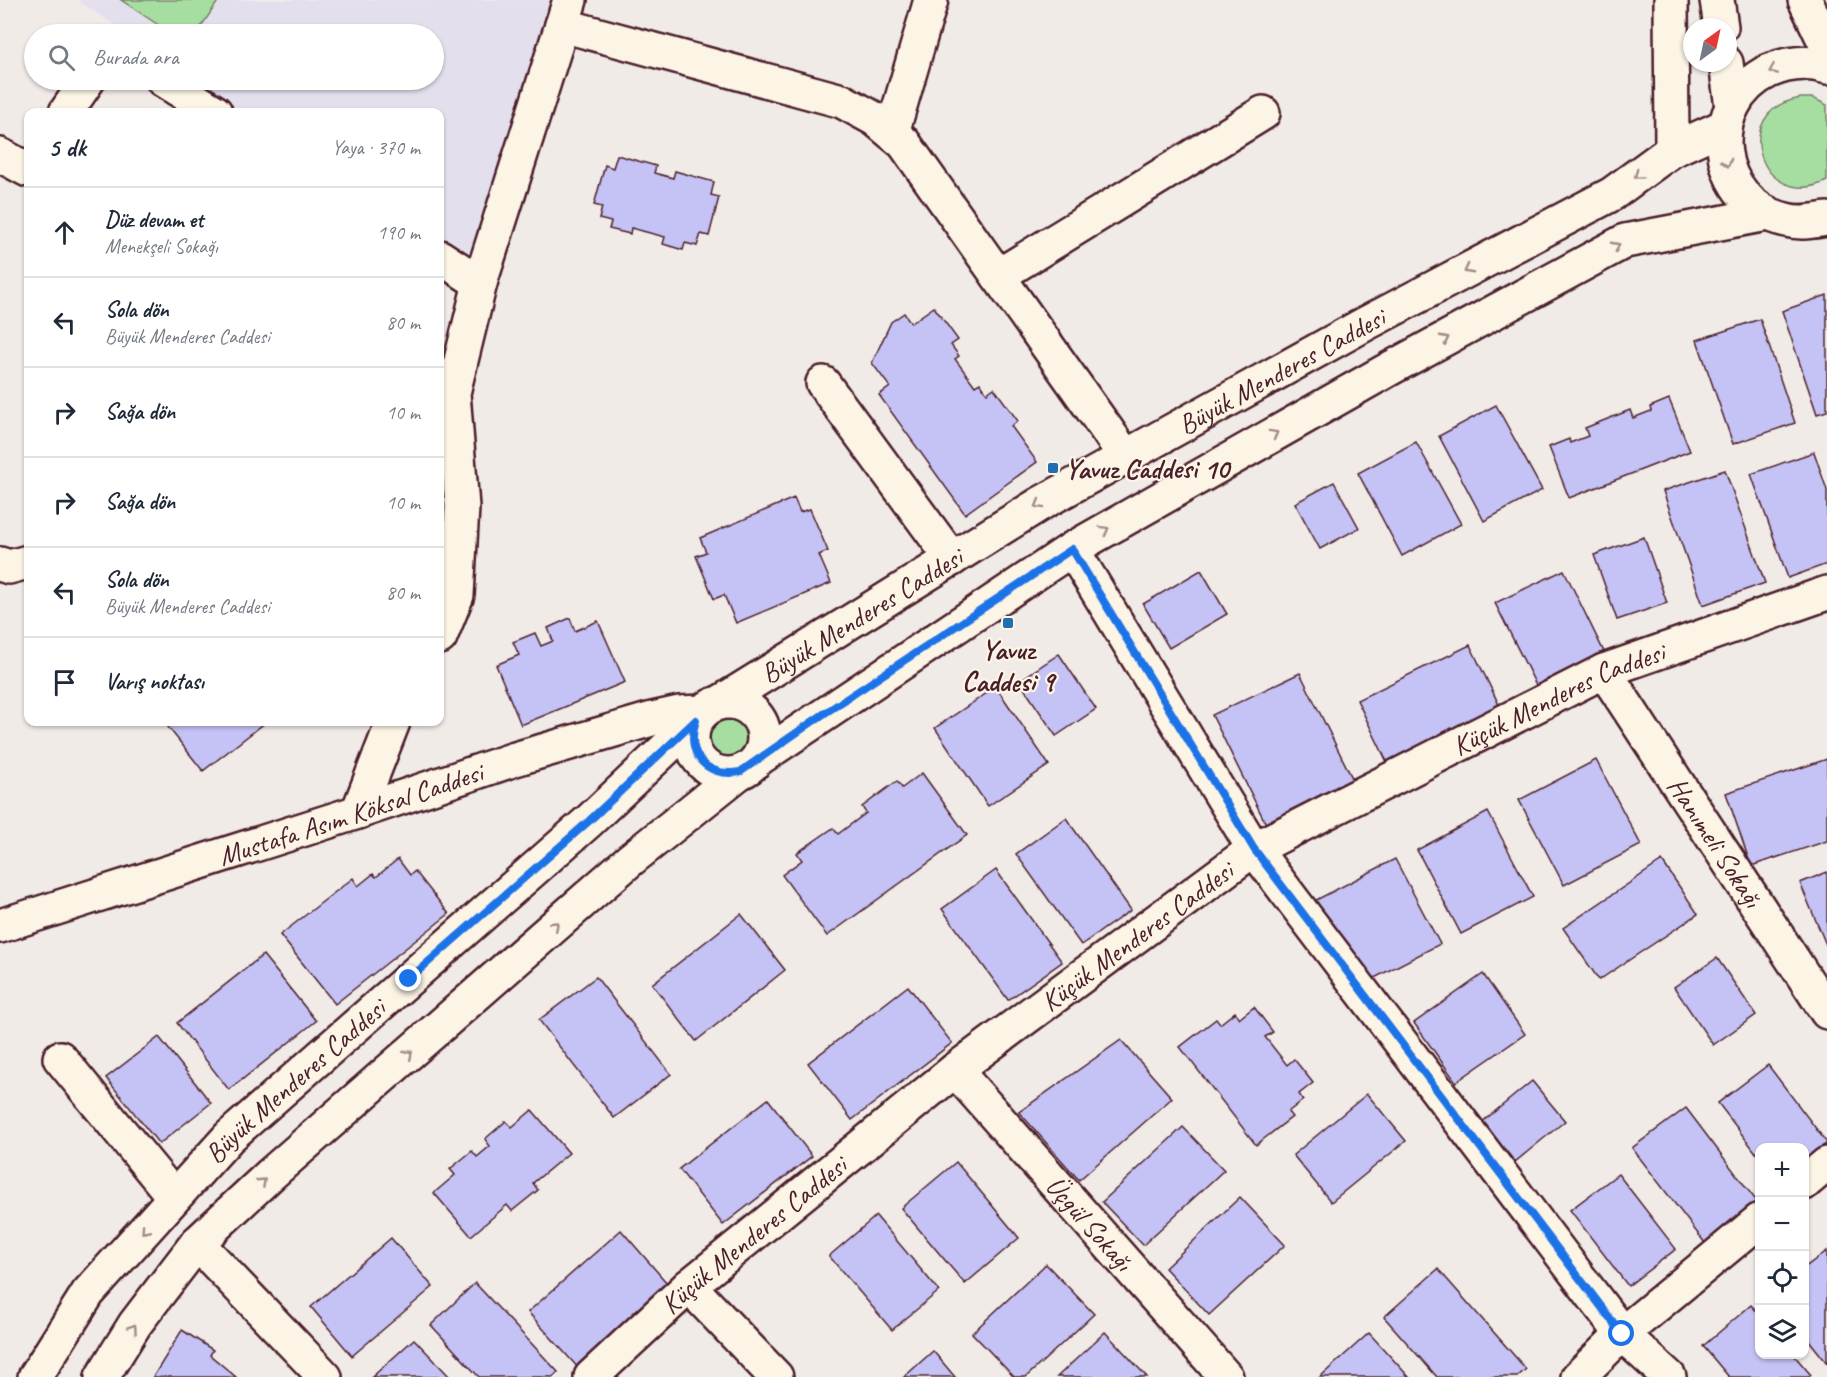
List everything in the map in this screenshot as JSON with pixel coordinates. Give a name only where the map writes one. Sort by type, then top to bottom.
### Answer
[{"type":"street","points":[[892,133],[931,0]]},
{"type":"street","points":[[1671,0],[1672,150]]},
{"type":"street","points":[[1717,0],[1720,18]]},
{"type":"street","points":[[1805,0],[1827,46]]},
{"type":"street","points":[[444,628],[457,595],[462,507],[448,438],[453,393],[480,283],[566,13],[842,101],[875,119],[904,143],[1126,457]]},
{"type":"street","points":[[1729,116],[1744,90],[1759,76],[1778,67],[1799,63],[1827,67]]},
{"type":"street","points":[[1727,72],[1729,116],[1724,147],[1727,168],[1736,186],[1750,202],[1767,214],[1787,221],[1808,222],[1827,219]]},
{"type":"street","points":[[69,108],[81,90]]},
{"type":"street","points":[[179,90],[208,108]]},
{"type":"street","points":[[998,276],[1263,113]]},
{"type":"street","name":"Büyük Menderes Caddesi","points":[[33,1372],[88,1293],[229,1137],[589,821],[707,711],[1040,504],[1365,324],[1612,194],[1672,150],[1729,116]]},
{"type":"street","points":[[0,155],[24,169]]},
{"type":"street","name":"Büyük Menderes Caddesi","points":[[102,1377],[135,1324],[197,1243],[271,1174],[630,860],[749,766],[1072,549],[1391,368],[1625,242],[1767,214]]},
{"type":"street","points":[[444,260],[480,283]]},
{"type":"street","points":[[823,383],[952,559]]},
{"type":"street","points":[[1072,549],[1254,849],[1622,1334],[1669,1377]]},
{"type":"street","points":[[0,564],[9,567],[24,563]]},
{"type":"street","name":"Küçük Menderes Caddesi","points":[[591,1377],[689,1286],[955,1070],[1254,849],[1604,671],[1827,593]]},
{"type":"street","name":"Hanımeli Sokağı","points":[[1604,671],[1822,995]]},
{"type":"street","points":[[732,701],[743,704],[759,718],[764,728],[763,750],[749,766],[730,774],[719,773],[701,762],[692,742],[692,731],[707,711],[732,701]]},
{"type":"street","name":"Mustafa Asım Köksal Caddesi","points":[[0,926],[358,812],[515,759],[652,719],[707,711]]},
{"type":"street","points":[[358,812],[391,726]]},
{"type":"street","points":[[60,1058],[174,1197]]},
{"type":"street","name":"Üçgül Sokağı","points":[[955,1070],[1226,1377]]},
{"type":"street","points":[[1809,1179],[1827,1164]]},
{"type":"street","points":[[1578,1377],[1622,1334],[1755,1224]]},
{"type":"street","points":[[197,1243],[325,1377]]},
{"type":"street","points":[[689,1286],[776,1377]]},
{"type":"shaded area","points":[[77,0],[570,0],[486,279],[444,250],[444,108],[236,108],[209,90],[444,90],[444,24],[113,24]]},
{"type":"green space","points":[[121,0],[219,0],[203,24],[157,24]]},
{"type":"green space","points":[[1801,98],[1813,98],[1827,105],[1827,181],[1804,187],[1784,183],[1770,172],[1761,156],[1759,138],[1764,120],[1778,106]]},
{"type":"green space","points":[[728,719],[742,724],[747,738],[742,752],[728,757],[714,752],[709,738],[714,724]]},
{"type":"building","points":[[617,155],[656,166],[654,173],[673,178],[675,171],[714,182],[711,195],[719,197],[709,236],[701,234],[697,246],[685,243],[683,250],[663,244],[665,237],[631,228],[630,234],[609,229],[611,222],[599,219],[602,207],[594,205],[605,165],[613,168]]},
{"type":"building","points":[[1827,295],[1827,411],[1817,414],[1782,311]]},
{"type":"building","points":[[934,307],[958,340],[951,345],[959,356],[955,359],[975,386],[980,383],[987,393],[994,388],[1018,421],[1011,426],[1037,462],[965,514],[879,395],[890,387],[872,363],[891,322],[904,313],[911,323]]},
{"type":"building","points":[[1760,319],[1795,423],[1733,444],[1697,340]]},
{"type":"building","points":[[1669,399],[1690,451],[1569,498],[1549,447],[1569,439],[1570,443],[1588,436],[1585,428],[1630,410],[1633,418],[1651,411],[1650,407]]},
{"type":"building","points":[[1496,405],[1542,490],[1484,521],[1439,436]]},
{"type":"building","points":[[1416,442],[1461,524],[1402,556],[1358,473]]},
{"type":"building","points":[[1814,452],[1827,490],[1827,564],[1788,578],[1751,474]]},
{"type":"building","points":[[1725,470],[1765,583],[1703,605],[1663,491]]},
{"type":"building","points":[[1334,482],[1359,528],[1320,549],[1295,503]]},
{"type":"building","points":[[794,498],[800,512],[810,509],[828,551],[819,555],[831,583],[736,623],[724,595],[714,599],[696,556],[706,552],[700,538]]},
{"type":"building","points":[[1644,537],[1667,603],[1617,620],[1594,555]]},
{"type":"building","points":[[1201,570],[1227,614],[1169,648],[1143,604]]},
{"type":"building","points":[[1564,570],[1604,652],[1536,685],[1495,603]]},
{"type":"building","points":[[570,618],[575,631],[598,621],[625,682],[521,725],[496,665],[519,655],[513,642],[535,633],[541,646],[553,641],[548,628]]},
{"type":"building","points":[[1470,645],[1504,715],[1391,770],[1357,700]]},
{"type":"building","points":[[1059,654],[1096,709],[1056,736],[1019,681]]},
{"type":"building","points":[[1300,673],[1358,790],[1270,832],[1212,715]]},
{"type":"building","points":[[996,687],[1049,765],[988,806],[935,728]]},
{"type":"building","points":[[167,726],[261,726],[203,771]]},
{"type":"building","points":[[1827,759],[1827,841],[1751,866],[1726,793]]},
{"type":"building","points":[[1596,760],[1641,845],[1564,885],[1519,800]]},
{"type":"building","points":[[922,773],[967,835],[827,936],[782,875],[802,860],[797,853],[833,828],[838,834],[866,813],[862,807],[897,781],[902,788]]},
{"type":"building","points":[[1488,812],[1533,897],[1461,934],[1417,850]]},
{"type":"building","points":[[1066,818],[1131,910],[1081,945],[1016,854]]},
{"type":"building","points":[[398,859],[410,875],[415,871],[449,914],[335,1004],[280,935],[353,878],[358,886],[373,874],[376,877]]},
{"type":"building","points":[[1395,859],[1440,944],[1361,985],[1316,900]]},
{"type":"building","points":[[1662,861],[1698,914],[1599,980],[1563,928]]},
{"type":"building","points":[[996,870],[1062,962],[1008,1000],[942,909]]},
{"type":"building","points":[[1827,872],[1827,947],[1800,883]]},
{"type":"building","points":[[741,914],[785,970],[696,1041],[652,984]]},
{"type":"building","points":[[263,955],[316,1021],[229,1090],[177,1023]]},
{"type":"building","points":[[1717,958],[1756,1015],[1713,1045],[1674,987]]},
{"type":"building","points":[[1483,974],[1525,1034],[1456,1082],[1414,1023]]},
{"type":"building","points":[[596,977],[671,1074],[614,1118],[539,1020]]},
{"type":"building","points":[[908,986],[952,1043],[852,1120],[808,1063]]},
{"type":"building","points":[[1254,1007],[1273,1032],[1265,1037],[1287,1065],[1294,1059],[1313,1083],[1299,1094],[1303,1100],[1288,1112],[1292,1117],[1256,1145],[1180,1047],[1216,1019],[1220,1024],[1235,1012],[1240,1018]]},
{"type":"building","points":[[159,1037],[211,1103],[159,1144],[106,1078]]},
{"type":"building","points":[[1121,1040],[1172,1098],[1079,1180],[1019,1112]]},
{"type":"building","points":[[1768,1065],[1827,1143],[1809,1156],[1809,1143],[1755,1143],[1755,1151],[1718,1103]]},
{"type":"building","points":[[1532,1081],[1565,1121],[1515,1162],[1482,1122]]},
{"type":"building","points":[[1367,1094],[1406,1141],[1331,1202],[1293,1155]]},
{"type":"building","points":[[768,1099],[812,1156],[723,1225],[679,1169]]},
{"type":"building","points":[[1686,1108],[1755,1199],[1755,1205],[1705,1243],[1632,1148]]},
{"type":"building","points":[[532,1110],[569,1153],[533,1183],[538,1190],[512,1211],[507,1205],[471,1236],[434,1193],[455,1175],[450,1169],[472,1151],[477,1157],[490,1146],[485,1139],[506,1121],[512,1127]]},
{"type":"building","points":[[1183,1127],[1224,1170],[1143,1245],[1102,1202]]},
{"type":"building","points":[[956,1162],[1019,1238],[965,1284],[901,1208]]},
{"type":"building","points":[[1618,1174],[1676,1249],[1628,1286],[1570,1210]]},
{"type":"building","points":[[1240,1197],[1285,1245],[1209,1315],[1165,1268]]},
{"type":"building","points":[[876,1216],[939,1291],[892,1330],[829,1256]]},
{"type":"building","points":[[621,1230],[673,1290],[581,1371],[528,1312]]},
{"type":"building","points":[[391,1238],[433,1287],[352,1356],[311,1307]]},
{"type":"building","points":[[1827,1251],[1827,1363],[1809,1340],[1809,1264]]},
{"type":"building","points":[[1046,1264],[1094,1314],[1026,1377],[1014,1377],[972,1333]]},
{"type":"building","points":[[1438,1269],[1526,1369],[1517,1377],[1437,1377],[1384,1317]]},
{"type":"building","points":[[475,1283],[558,1372],[553,1377],[479,1377],[431,1325]]},
{"type":"building","points":[[1751,1305],[1755,1309],[1755,1359],[1797,1359],[1811,1375],[1809,1377],[1729,1377],[1703,1346]]},
{"type":"building","points":[[182,1330],[213,1350],[210,1355],[236,1377],[153,1377]]},
{"type":"building","points":[[1105,1332],[1147,1377],[1057,1377]]},
{"type":"building","points":[[1369,1333],[1409,1377],[1320,1377]]},
{"type":"building","points":[[414,1339],[450,1377],[372,1377]]},
{"type":"building","points":[[933,1351],[955,1377],[904,1377]]},
{"type":"place","name":"Yavuz Caddesi 10","points":[[1053,468]]},
{"type":"place","name":"Yavuz Caddesi 9","points":[[1008,623]]},
{"type":"route","points":[[409,979],[589,821],[696,720],[692,731],[692,742],[701,762],[719,773],[740,772],[1072,549],[1254,849],[1622,1334]]}]
